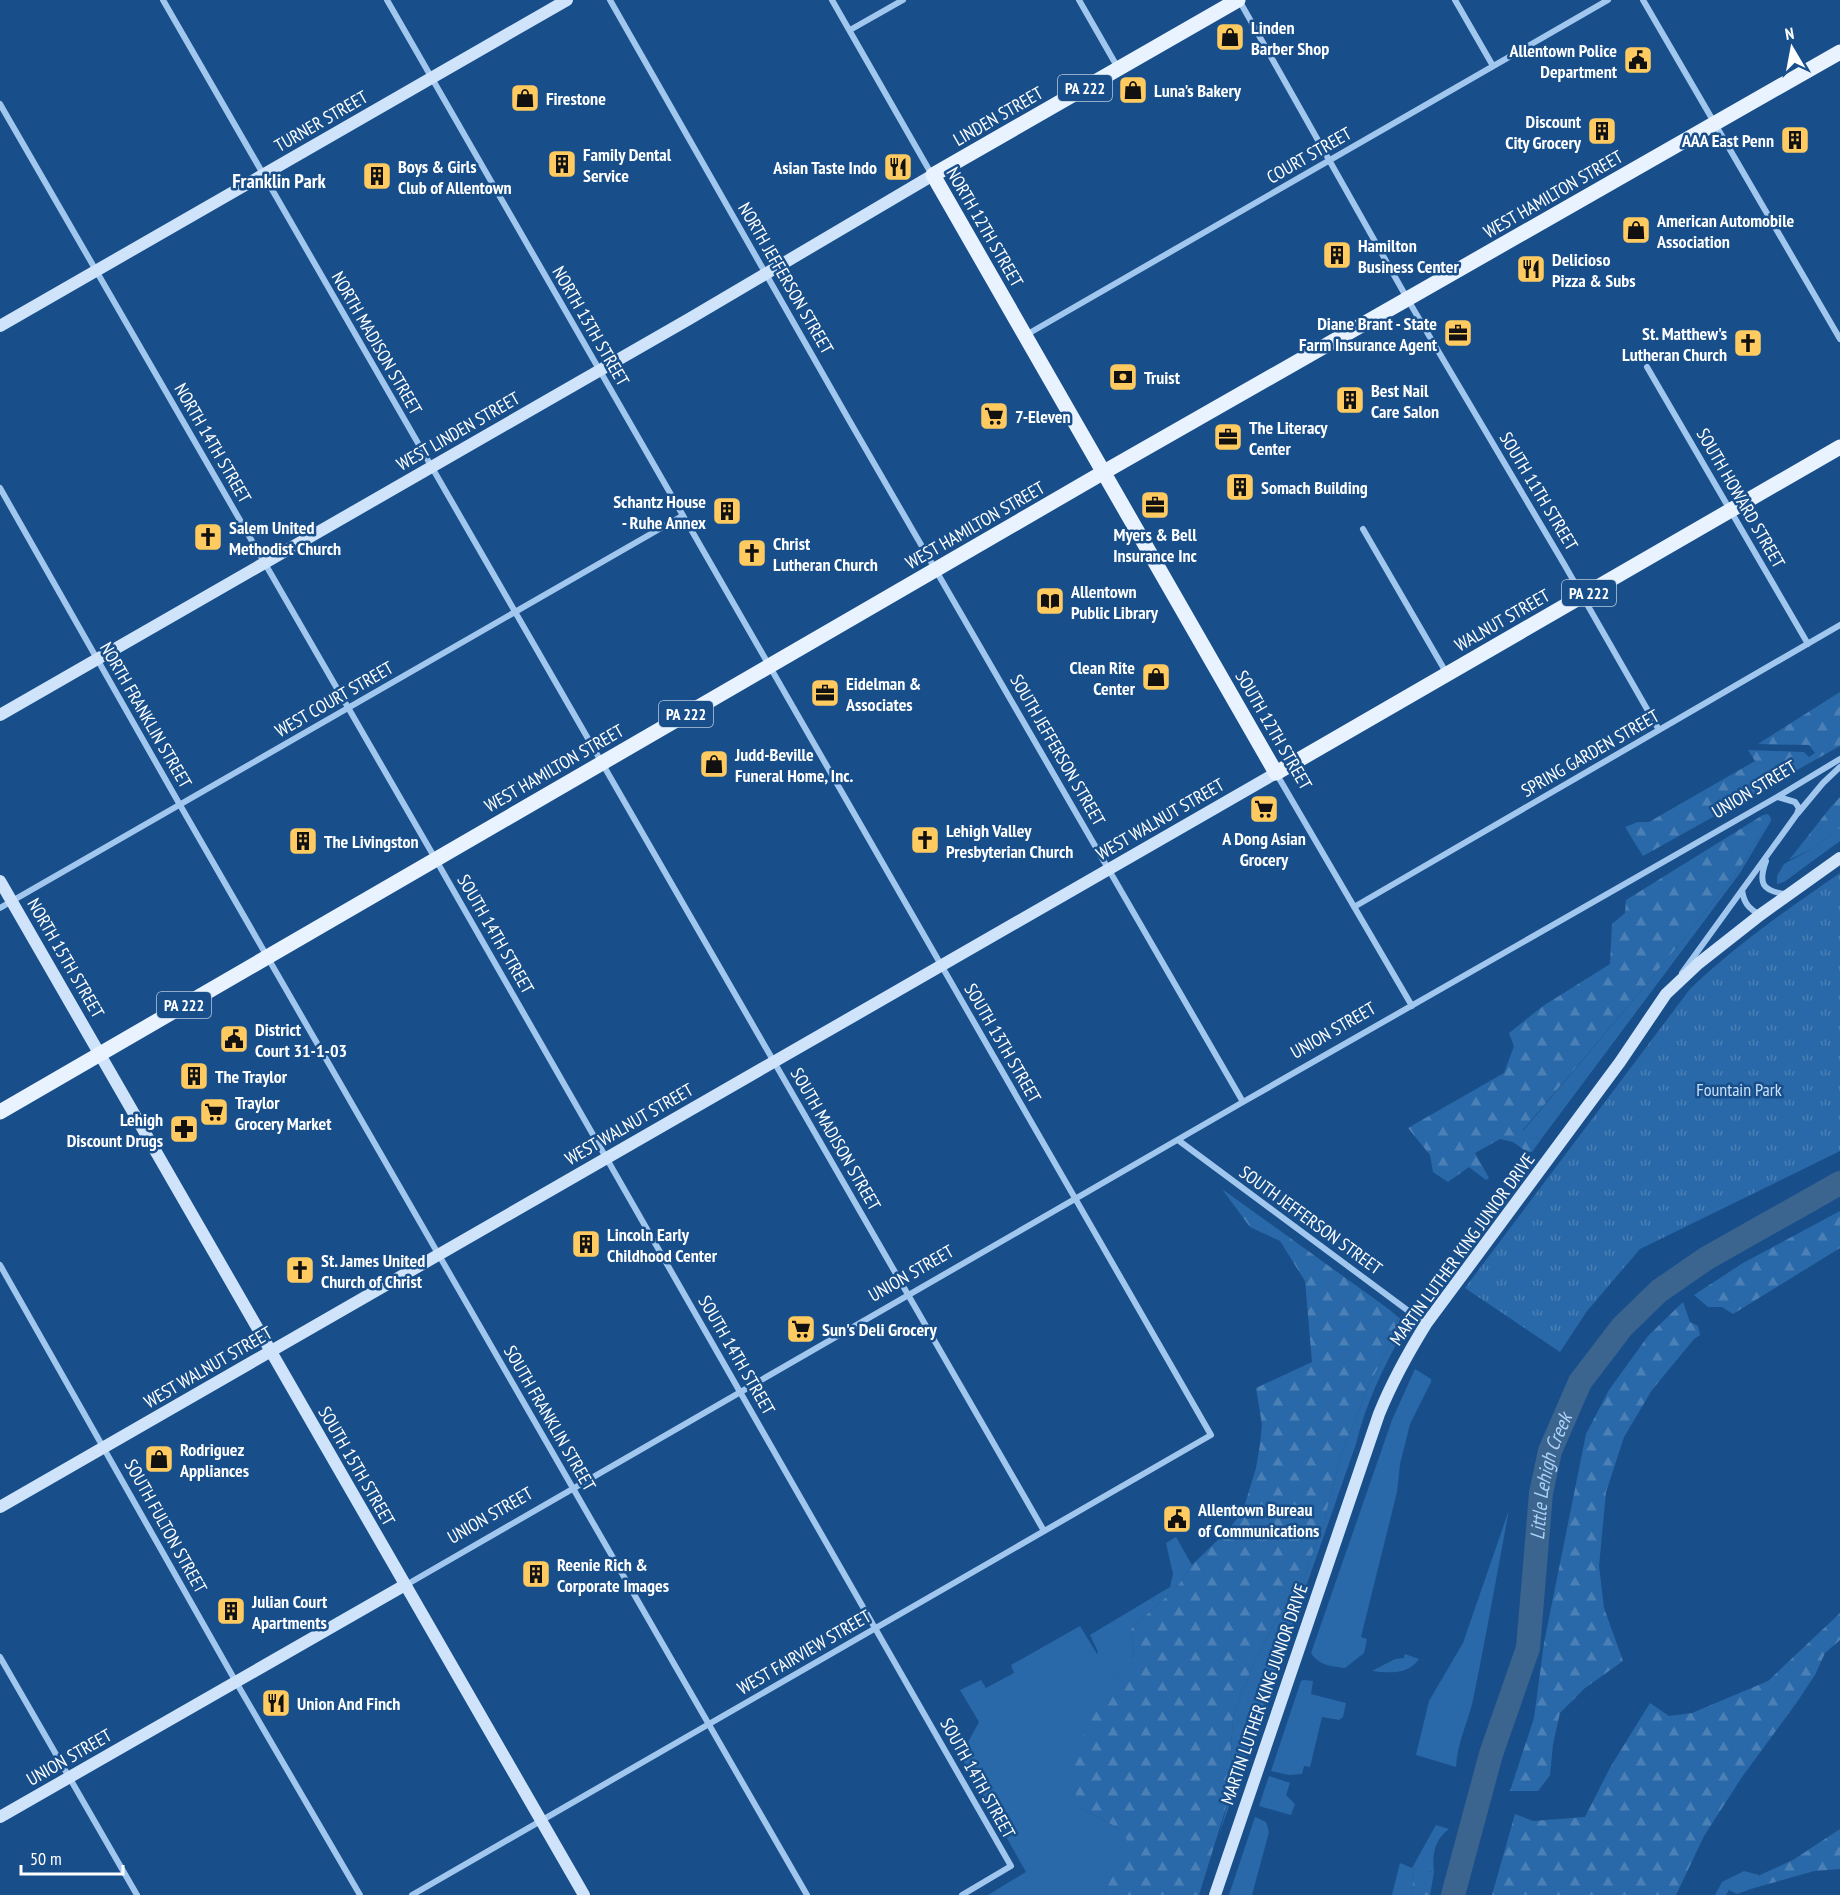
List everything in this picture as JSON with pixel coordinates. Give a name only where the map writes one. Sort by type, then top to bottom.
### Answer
[{"type":"main road","name":"LINDEN STREET","points":[[933,175],[1238,0]]},
{"type":"main road","name":"WEST HAMILTON STREET","points":[[99,1054],[1104,472],[1840,52]]},
{"type":"main road","name":"NORTH 12TH STREET","points":[[933,175],[1104,472]]},
{"type":"main road","name":"WALNUT STREET","points":[[1276,773],[1840,447]]},
{"type":"main road","name":"SOUTH 12TH STREET","points":[[1104,472],[1276,773]]},
{"type":"main road","name":"PA 222","points":[[0,1112],[99,1054]]},
{"type":"street","name":"NORTH MADISON STREET","points":[[163,0],[601,763]]},
{"type":"street","name":"NORTH 13TH STREET","points":[[387,0],[769,666]]},
{"type":"street","name":"TURNER STREET","points":[[0,326],[567,0]]},
{"type":"street","name":"NORTH JEFFERSON STREET","points":[[610,0],[938,570]]},
{"type":"street","name":"NORTH 12TH STREET","points":[[832,0],[933,175]]},
{"type":"street","points":[[850,30],[903,0]]},
{"type":"street","points":[[1079,0],[1119,69]]},
{"type":"street","name":"SOUTH 11TH STREET","points":[[1238,0],[1408,300],[1659,730]]},
{"type":"street","points":[[1455,0],[1493,66]]},
{"type":"street","name":"COURT STREET","points":[[1025,336],[1608,0]]},
{"type":"street","points":[[1643,0],[1840,339]]},
{"type":"street","name":"NORTH 14TH STREET","points":[[0,104],[436,860]]},
{"type":"street","name":"WEST LINDEN STREET","points":[[0,715],[766,274],[933,175]]},
{"type":"street","name":"SOUTH HOWARD STREET","points":[[1647,366],[1808,644]]},
{"type":"street","name":"NORTH FRANKLIN STREET","points":[[0,488],[268,956]]},
{"type":"street","name":"WEST COURT STREET","points":[[0,908],[682,516]]},
{"type":"street","points":[[1363,529],[1447,674]]},
{"type":"street","name":"SOUTH JEFFERSON STREET","points":[[938,570],[1243,1102]]},
{"type":"street","name":"SPRING GARDEN STREET","points":[[1354,907],[1840,626]]},
{"type":"street","name":"SOUTH 13TH STREET","points":[[769,666],[1211,1435]]},
{"type":"street","name":"UNION STREET","points":[[0,1817],[1840,759]]},
{"type":"street","name":"SOUTH MADISON STREET","points":[[601,763],[1044,1531]]},
{"type":"street","points":[[1666,994],[1797,814],[1840,767]]},
{"type":"street","name":"WEST WALNUT STREET","points":[[0,1507],[1276,773]]},
{"type":"street","name":"SOUTH 12TH STREET","points":[[1276,773],[1412,1006]]},
{"type":"street","points":[[1777,797],[1795,802],[1798,808],[1797,814]]},
{"type":"street","points":[[1768,855],[1762,871],[1762,880],[1772,893],[1787,895]]},
{"type":"street","name":"MARTIN LUTHER KING JUNIOR DRIVE","points":[[1215,1895],[1379,1414],[1390,1386],[1426,1324],[1613,1071],[1666,994],[1699,963],[1760,915],[1840,858]]},
{"type":"street","name":"SOUTH 14TH STREET","points":[[436,860],[1011,1866],[962,1895]]},
{"type":"street","name":"NORTH 15TH STREET","points":[[0,880],[99,1054]]},
{"type":"street","points":[[1742,889],[1744,901],[1749,909],[1760,915]]},
{"type":"street","name":"SOUTH FRANKLIN STREET","points":[[268,956],[807,1895]]},
{"type":"street","name":"SOUTH 15TH STREET","points":[[99,1054],[584,1895]]},
{"type":"street","name":"SOUTH JEFFERSON STREET","points":[[1178,1140],[1426,1324]]},
{"type":"street","name":"SOUTH FULTON STREET","points":[[0,1265],[236,1682],[360,1895]]},
{"type":"street","name":"WEST FAIRVIEW STREET","points":[[412,1895],[1211,1435]]},
{"type":"street","points":[[0,1657],[137,1895]]},
{"type":"green space","points":[[1840,692],[1840,746],[1643,856],[1625,827],[1638,822],[1649,822],[1755,761],[1748,750],[1804,752],[1809,757],[1815,753],[1809,745],[1758,744]]},
{"type":"green space","points":[[1840,797],[1840,828],[1812,849],[1789,860],[1830,808]]},
{"type":"green space","points":[[1768,814],[1771,818],[1737,873],[1523,1130],[1532,1139],[1542,1138],[1532,1152],[1527,1152],[1513,1142],[1500,1139],[1475,1153],[1489,1178],[1486,1180],[1469,1167],[1448,1182],[1433,1172],[1430,1155],[1408,1128],[1504,1073],[1514,1046],[1509,1033],[1543,1006],[1610,964],[1612,924],[1625,913],[1626,900]]},
{"type":"green space","points":[[1771,818],[1740,873],[1542,1138],[1532,1139],[1523,1131],[1737,873]]},
{"type":"green space","points":[[1840,828],[1840,841],[1784,882],[1777,884],[1777,876],[1784,864],[1812,849]]},
{"type":"green space","name":"Fountain Park","points":[[1840,873],[1840,1151],[1640,1249],[1587,1311],[1560,1352],[1465,1288],[1690,989],[1744,942]]},
{"type":"green space","points":[[1222,1189],[1390,1310],[1397,1317],[1399,1327],[1369,1385],[1340,1458],[1324,1522],[1304,1578],[1276,1620],[1254,1662],[1233,1717],[1232,1788],[1199,1895],[1104,1895],[1127,1840],[1116,1827],[1076,1805],[1075,1756],[1102,1694],[1134,1660],[1131,1629],[1177,1587],[1192,1565],[1237,1519],[1245,1504],[1256,1468],[1262,1425],[1256,1388],[1312,1362],[1305,1281],[1280,1241],[1250,1227]]},
{"type":"green space","points":[[1840,1211],[1840,1248],[1733,1314],[1722,1307],[1708,1307],[1694,1295],[1743,1263]]},
{"type":"green space","points":[[1683,1302],[1690,1322],[1698,1326],[1700,1335],[1694,1339],[1652,1390],[1624,1437],[1606,1492],[1599,1566],[1604,1608],[1623,1661],[1585,1688],[1560,1713],[1553,1744],[1550,1775],[1538,1791],[1510,1791],[1534,1718],[1544,1643],[1586,1434],[1609,1390],[1648,1336]]},
{"type":"green space","points":[[1390,1310],[1404,1322],[1404,1331],[1370,1400],[1219,1835],[1232,1788],[1233,1717],[1254,1662],[1276,1620],[1304,1578],[1324,1522],[1340,1458],[1369,1385],[1399,1327],[1397,1317]]},
{"type":"green space","points":[[1415,1369],[1431,1379],[1431,1382],[1410,1424],[1400,1464],[1397,1492],[1361,1637],[1367,1639],[1364,1653],[1345,1668],[1326,1665],[1318,1661],[1311,1653],[1392,1420]]},
{"type":"green space","points":[[1509,1510],[1473,1700],[1460,1741],[1456,1767],[1416,1755],[1429,1701],[1463,1643]]},
{"type":"green space","points":[[1176,1537],[1192,1565],[1177,1587],[1131,1629],[1134,1660],[1102,1694],[1076,1805],[1116,1827],[1128,1840],[1104,1895],[988,1895],[1026,1872],[956,1748],[966,1746],[979,1722],[960,1690],[981,1680],[986,1688],[1014,1673],[1011,1665],[1080,1626],[1097,1654],[1090,1635],[1170,1587],[1173,1574],[1166,1543]]},
{"type":"green space","points":[[1840,1613],[1840,1640],[1825,1653],[1815,1675],[1742,1777],[1704,1836],[1676,1895],[1492,1895],[1515,1814],[1533,1821],[1585,1817],[1611,1766],[1650,1703],[1669,1716],[1692,1713],[1768,1681]]},
{"type":"green space","points":[[1405,1654],[1419,1659],[1404,1670],[1372,1671],[1395,1659],[1404,1658]]},
{"type":"green space","points":[[1301,1681],[1313,1681],[1311,1694],[1346,1703],[1343,1717],[1339,1720],[1322,1717],[1310,1767],[1304,1766],[1302,1774],[1289,1775],[1271,1771]]},
{"type":"green space","points":[[1269,1776],[1290,1783],[1286,1795],[1295,1804],[1291,1815],[1259,1806]]},
{"type":"green space","points":[[1255,1817],[1266,1822],[1269,1832],[1252,1895],[1229,1895]]},
{"type":"green space","points":[[1436,1825],[1449,1829],[1440,1838],[1435,1848],[1434,1872],[1412,1869],[1411,1895],[1392,1895],[1400,1863],[1412,1868]]},
{"type":"green space","points":[[1840,1829],[1840,1869],[1814,1871],[1754,1888],[1760,1875],[1793,1860]]},
{"type":"green space","points":[[1412,1869],[1434,1872],[1430,1895],[1411,1895]]},
{"type":"green space","points":[[1744,1871],[1759,1875],[1761,1878],[1754,1888],[1737,1894],[1729,1890],[1726,1895],[1715,1895],[1722,1882]]},
{"type":"waterway","name":"Little Lehigh Creek","points":[[1453,1895],[1491,1754],[1528,1648],[1541,1493],[1550,1451],[1580,1382],[1622,1327],[1659,1291],[1707,1258],[1840,1183]]},
{"type":"place","name":"Linden Barber Shop","points":[[1230,37]]},
{"type":"place","name":"Allentown Police Department","points":[[1638,60]]},
{"type":"place","name":"Luna's Bakery","points":[[1133,90]]},
{"type":"place","name":"Firestone","points":[[525,98]]},
{"type":"place","name":"Discount City Grocery","points":[[1602,131]]},
{"type":"place","name":"AAA East Penn","points":[[1795,140]]},
{"type":"place","name":"Family Dental Service","points":[[562,164]]},
{"type":"place","name":"Asian Taste Indo","points":[[898,167]]},
{"type":"place","name":"Boys & Girls Club of Allentown","points":[[377,176]]},
{"type":"place","name":"American Automobile Association","points":[[1636,230]]},
{"type":"place","name":"Hamilton Business Center","points":[[1337,255]]},
{"type":"place","name":"Delicioso Pizza & Subs","points":[[1531,269]]},
{"type":"place","name":"Diane Brant - State Farm Insurance Agent","points":[[1458,333]]},
{"type":"place","name":"St. Matthew's Lutheran Church","points":[[1748,343]]},
{"type":"place","name":"Truist","points":[[1123,377]]},
{"type":"place","name":"Best Nail Care Salon","points":[[1350,400]]},
{"type":"place","name":"7-Eleven","points":[[994,416]]},
{"type":"place","name":"The Literacy Center","points":[[1228,437]]},
{"type":"place","name":"Somach Building","points":[[1240,487]]},
{"type":"place","name":"Myers & Bell Insurance Inc","points":[[1155,505]]},
{"type":"place","name":"Schantz House - Ruhe Annex","points":[[727,511]]},
{"type":"place","name":"Salem United Methodist Church","points":[[208,537]]},
{"type":"place","name":"Christ Lutheran Church","points":[[752,553]]},
{"type":"place","name":"Allentown Public Library","points":[[1050,601]]},
{"type":"place","name":"Clean Rite Center","points":[[1156,677]]},
{"type":"place","name":"Eidelman & Associates","points":[[825,693]]},
{"type":"place","name":"Judd-Beville Funeral Home, Inc.","points":[[714,764]]},
{"type":"place","name":"A Dong Asian Grocery","points":[[1264,809]]},
{"type":"place","name":"Lehigh Valley Presbyterian Church","points":[[925,840]]},
{"type":"place","name":"The Livingston","points":[[303,841]]},
{"type":"place","name":"District Court 31-1-03","points":[[234,1039]]},
{"type":"place","name":"The Traylor","points":[[194,1076]]},
{"type":"place","name":"Traylor Grocery Market","points":[[214,1112]]},
{"type":"place","name":"Lehigh Discount Drugs","points":[[184,1129]]},
{"type":"place","name":"Lincoln Early Childhood Center","points":[[586,1244]]},
{"type":"place","name":"St. James United Church of Christ","points":[[300,1270]]},
{"type":"place","name":"Sun's Deli Grocery","points":[[801,1329]]},
{"type":"place","name":"Rodriguez Appliances","points":[[159,1459]]},
{"type":"place","name":"Allentown Bureau of Communications","points":[[1177,1519]]},
{"type":"place","name":"Reenie Rich & Corporate Images","points":[[536,1574]]},
{"type":"place","name":"Julian Court Apartments","points":[[231,1611]]},
{"type":"place","name":"Union And Finch","points":[[276,1703]]},
{"type":"district","name":"Franklin Park","points":[[279,181]]}]
